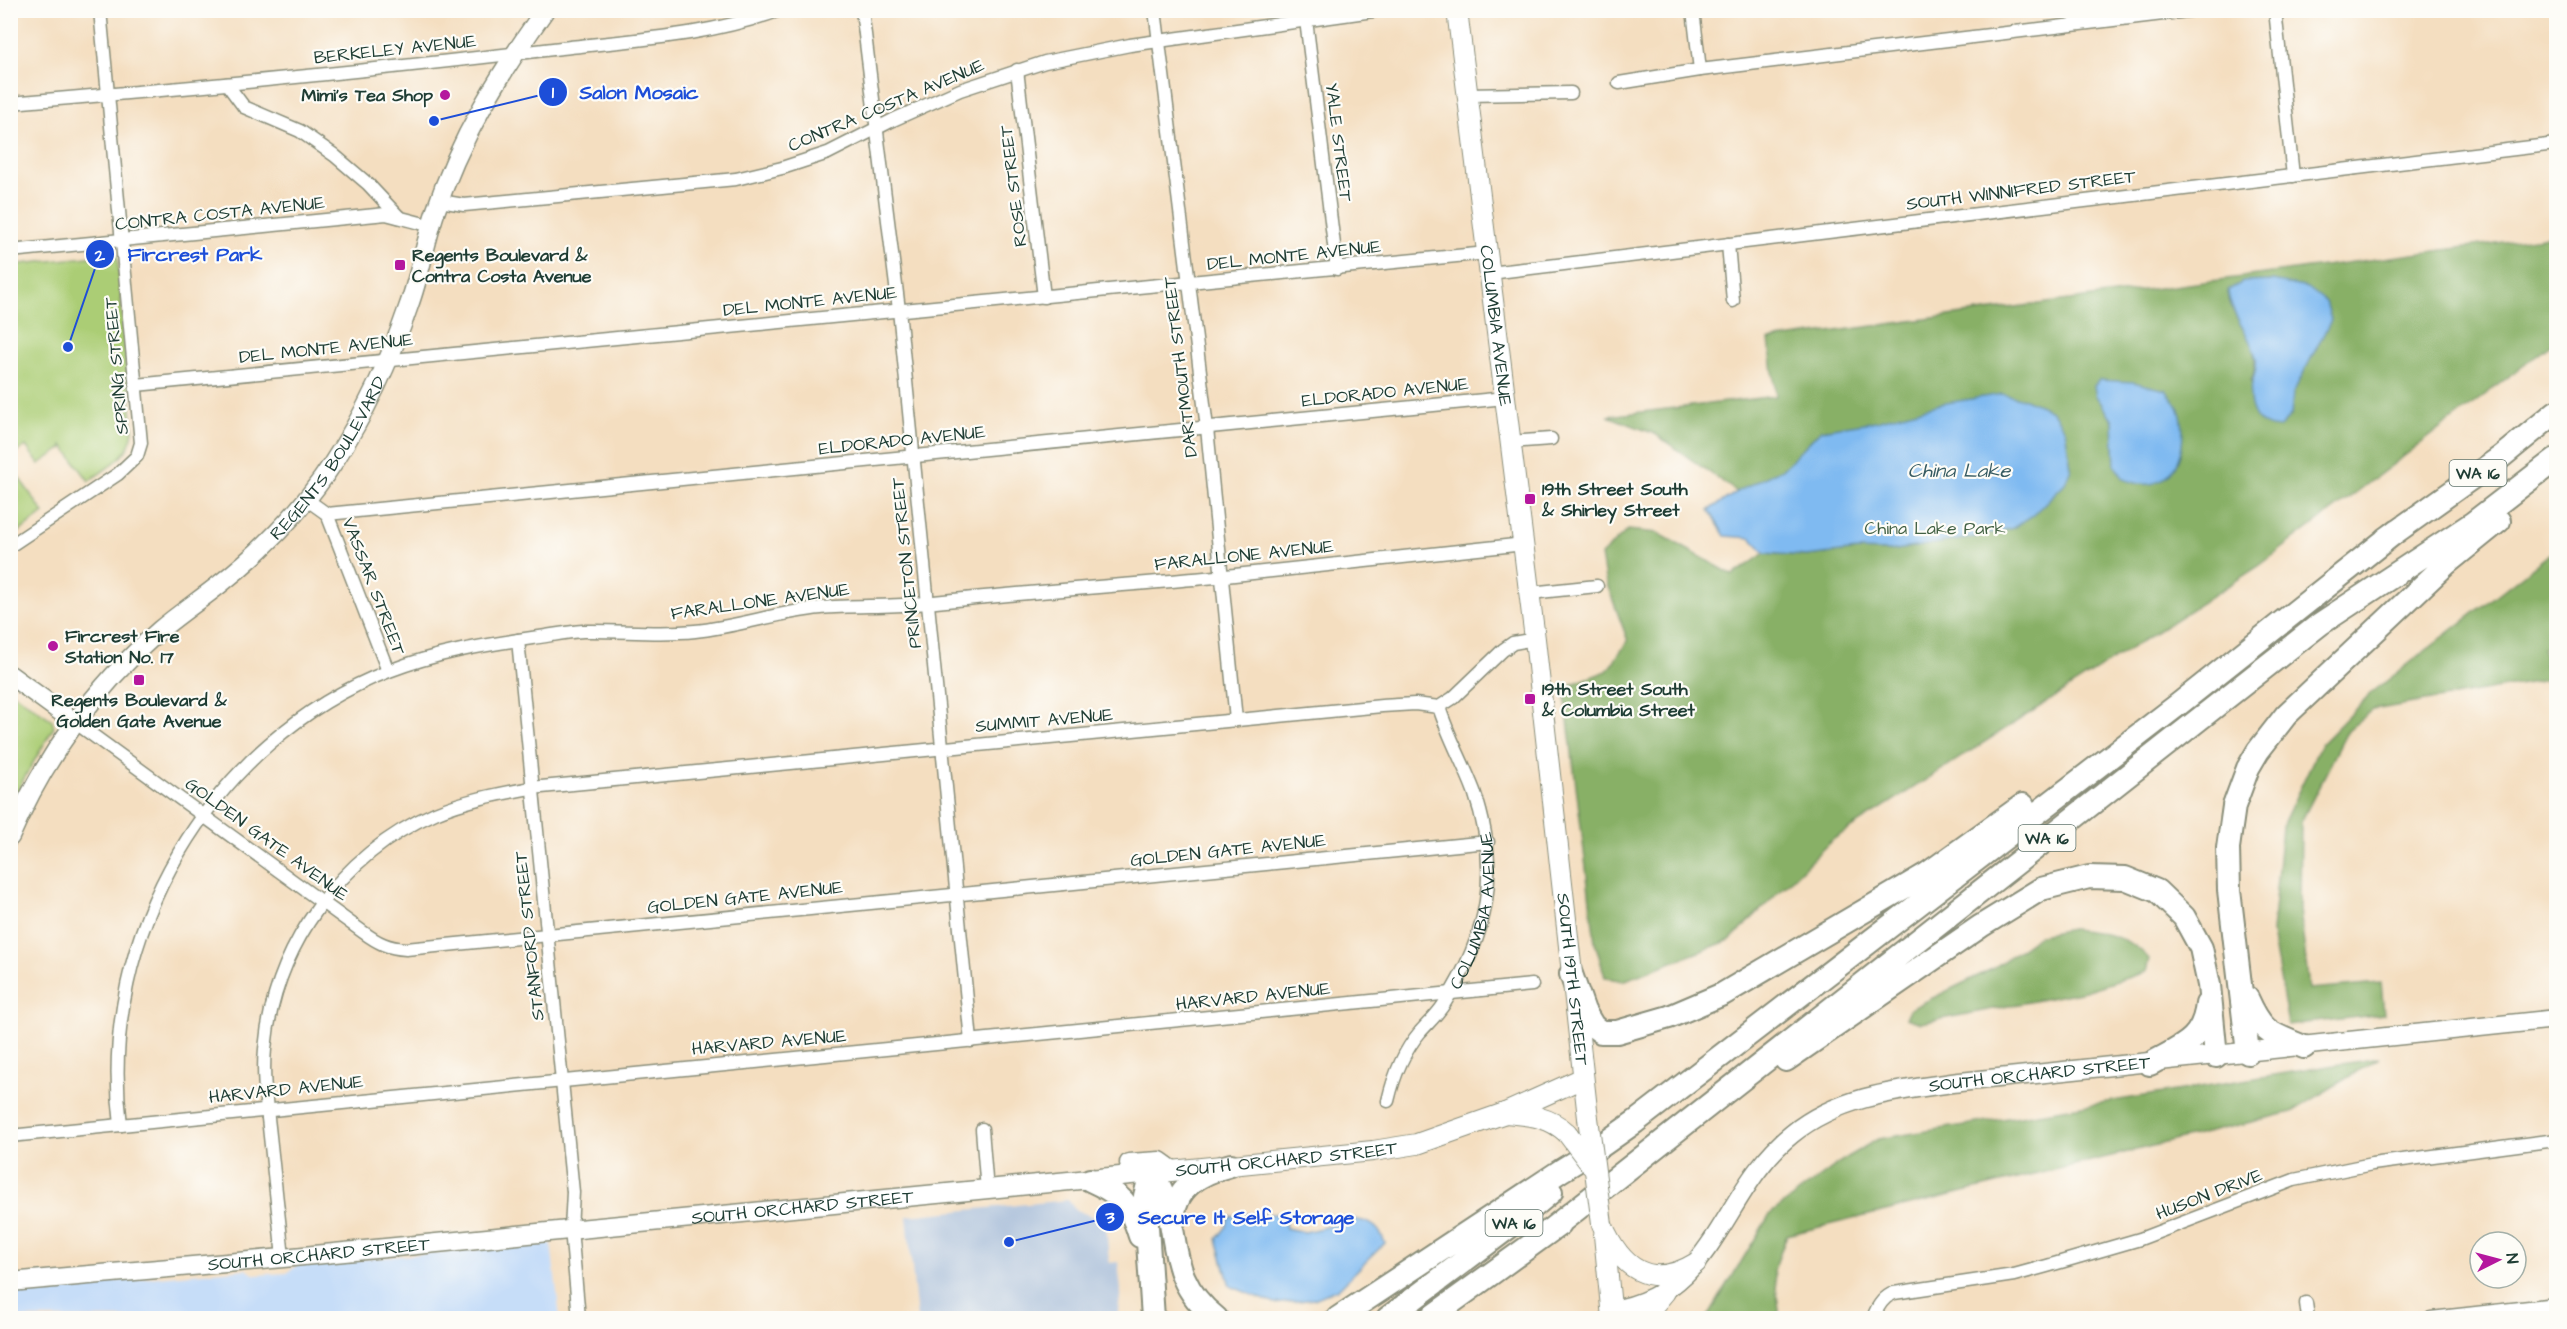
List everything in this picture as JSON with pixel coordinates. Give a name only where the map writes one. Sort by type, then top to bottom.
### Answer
[{"type":"highway","name":"WA 16","points":[[1388,1318],[1509,1227],[1635,1122],[2179,704],[2398,531],[2501,457],[2556,412]]},
{"type":"highway","name":"WA 16","points":[[1430,1318],[1549,1231],[2320,624],[2473,523],[2556,459]]},
{"type":"highway","points":[[2248,1053],[2229,890],[2228,848],[2234,806],[2248,768],[2286,715],[2446,564],[2556,476]]},
{"type":"highway","points":[[1571,974],[1584,1011],[1593,1026],[1609,1034],[1669,1017],[1723,994],[1927,874],[2236,652],[2398,531]]},
{"type":"highway","points":[[1549,1231],[1783,1063],[1981,926],[2041,889],[2089,877],[2125,878],[2157,891],[2184,917],[2201,948],[2209,985],[2216,1056]]},
{"type":"highway","points":[[2238,971],[2256,1018],[2267,1031],[2304,1047]]},
{"type":"highway","points":[[2150,1064],[2193,1040],[2205,1022],[2209,985]]},
{"type":"highway","points":[[1338,1318],[1635,1122]]},
{"type":"highway","points":[[1173,1237],[1174,1206],[1185,1188],[1200,1176],[1231,1166]]},
{"type":"highway","points":[[1151,1173],[1162,1192],[1176,1259],[1184,1281],[1196,1300],[1216,1318]]},
{"type":"highway","points":[[1151,1173],[1145,1196],[1153,1318]]},
{"type":"highway","points":[[1090,1179],[1109,1188],[1125,1201],[1135,1222],[1161,1318]]},
{"type":"main road","name":"REGENTS BOULEVARD","points":[[10,837],[22,810],[76,723],[126,661],[170,622],[234,573],[262,547],[306,499],[354,430],[376,390],[409,306],[440,201],[477,115],[513,54],[545,10]]},
{"type":"main road","name":"COLUMBIA AVENUE","points":[[1457,10],[1535,639]]},
{"type":"main road","name":"SOUTH 19TH STREET","points":[[1535,639],[1583,1078],[1605,1233],[1612,1314]]},
{"type":"main road","points":[[10,675],[76,723]]},
{"type":"main road","name":"SOUTH ORCHARD STREET","points":[[1612,1314],[1665,1292],[1679,1282],[1696,1263],[1750,1182],[1777,1147],[1806,1124],[1832,1109],[1872,1096],[1917,1088],[2556,1019]]},
{"type":"main road","name":"SOUTH ORCHARD STREET","points":[[10,1282],[283,1258],[1396,1148],[1437,1138],[1505,1113],[1583,1078]]},
{"type":"main road","points":[[1505,1113],[1546,1119],[1558,1125],[1594,1168]]},
{"type":"main road","points":[[968,1190],[977,1180],[1032,1172],[1160,1161],[1174,1171]]},
{"type":"main road","points":[[1605,1233],[1623,1260],[1635,1270],[1648,1274],[1671,1273],[1696,1263]]},
{"type":"main road","points":[[1642,1318],[1665,1292]]},
{"type":"street","name":"SPRING STREET","points":[[10,546],[118,474],[136,456],[141,443],[100,10]]},
{"type":"street","name":"BERKELEY AVENUE","points":[[10,104],[227,84],[691,34],[740,24],[780,10]]},
{"type":"street","name":"PRINCETON STREET","points":[[862,10],[899,310],[971,1041]]},
{"type":"street","name":"DARTMOUTH STREET","points":[[1155,10],[1207,428],[1236,720]]},
{"type":"street","name":"CONTRA COSTA AVENUE","points":[[440,201],[464,205],[712,183],[759,175],[805,161],[941,98],[1017,70],[1073,55],[1380,10]]},
{"type":"street","points":[[1693,10],[1700,70]]},
{"type":"street","points":[[1619,83],[1700,70],[2196,10]]},
{"type":"street","points":[[2275,10],[2293,176]]},
{"type":"street","name":"YALE STREET","points":[[1306,20],[1337,269]]},
{"type":"street","name":"ROSE STREET","points":[[1017,70],[1044,297]]},
{"type":"street","points":[[227,84],[244,107],[300,131],[346,164],[399,216]]},
{"type":"street","points":[[1468,95],[1571,93]]},
{"type":"street","name":"SOUTH WINNIFRED STREET","points":[[1489,263],[1728,244],[2556,144]]},
{"type":"street","name":"CONTRA COSTA AVENUE","points":[[10,251],[386,214],[432,226]]},
{"type":"street","points":[[1728,244],[1733,301]]},
{"type":"street","name":"DEL MONTE AVENUE","points":[[136,385],[1337,269],[1489,263]]},
{"type":"street","name":"ELDORADO AVENUE","points":[[327,514],[1505,398]]},
{"type":"street","points":[[1511,442],[1551,439]]},
{"type":"street","points":[[306,499],[327,514]]},
{"type":"street","name":"VASSAR STREET","points":[[327,514],[388,671]]},
{"type":"street","name":"FARALLONE AVENUE","points":[[121,1125],[117,1056],[132,964],[158,893],[204,814],[226,785],[278,735],[319,706],[388,671],[468,648],[581,631],[695,631],[821,608],[928,602],[1221,576],[1524,544]]},
{"type":"street","points":[[1530,593],[1597,586]]},
{"type":"street","points":[[1439,707],[1453,698],[1503,650],[1513,643],[1535,639]]},
{"type":"street","name":"STANFORD STREET","points":[[518,640],[573,1192],[571,1229],[579,1318]]},
{"type":"street","name":"SUMMIT AVENUE","points":[[283,1258],[267,1109],[265,1051],[275,994],[293,949],[322,901],[361,860],[408,827],[455,806],[488,796],[531,788],[1393,705],[1414,704],[1439,707]]},
{"type":"street","name":"COLUMBIA AVENUE","points":[[1388,1101],[1393,1080],[1407,1051],[1444,1004],[1475,946],[1490,882],[1488,842],[1473,790],[1446,729],[1439,707]]},
{"type":"street","name":"GOLDEN GATE AVENUE","points":[[76,723],[379,943],[393,948],[406,949],[1488,842]]},
{"type":"street","name":"HARVARD AVENUE","points":[[10,1136],[562,1079],[1532,986]]},
{"type":"street","points":[[982,1129],[986,1179]]},
{"type":"street","name":"HUSON DRIVE","points":[[1873,1318],[1887,1295],[1905,1290],[2014,1275],[2140,1239],[2294,1180],[2372,1164],[2556,1140]]},
{"type":"street","points":[[2306,1304],[2308,1318]]},
{"type":"street","points":[[2431,1318],[2556,1304]]},
{"type":"shaded area","points":[[1068,1200],[1076,1210],[1106,1222],[1109,1263],[1118,1262],[1121,1290],[1117,1318],[917,1318],[907,1216]]},
{"type":"shaded area","points":[[551,1243],[560,1318],[11,1318],[11,1292],[14,1290],[246,1269],[255,1275],[287,1273],[297,1265]]},
{"type":"green space","name":"China Lake Park","points":[[2556,235],[2556,341],[2259,566],[1832,840],[1730,940],[1623,981],[1605,977],[1595,942],[1564,687],[1607,671],[1628,641],[1605,579],[1601,555],[1628,530],[1658,533],[1733,575],[1765,553],[1806,556],[1858,550],[1889,551],[1970,538],[2013,528],[2071,468],[2065,430],[2052,411],[2025,399],[1821,430],[1784,468],[1737,492],[1655,434],[1608,416],[1776,396],[1769,340]],"holes":[[[2228,290],[2326,302],[2331,320],[2293,393],[2291,415],[2251,381],[2255,366],[2254,354],[2251,343],[2234,313]],[[2096,396],[2179,409],[2182,435],[2175,467],[2157,480],[2142,484],[2115,465],[2113,420]]]},
{"type":"green space","points":[[117,254],[133,431],[128,448],[123,454],[89,481],[62,444],[63,448],[39,464],[26,446],[11,456],[11,265]]},
{"type":"green space","points":[[10,465],[44,513],[20,531],[11,534]]},
{"type":"green space","points":[[2556,549],[2556,646],[2543,647],[2547,680],[2373,710],[2348,730],[2301,822],[2300,909],[2309,989],[2381,983],[2384,1014],[2288,1025],[2272,932],[2282,826],[2321,744],[2370,694]]},
{"type":"green space","points":[[13,693],[52,720],[54,727],[22,782],[11,808],[10,694]]},
{"type":"green space","points":[[2071,929],[2104,933],[2133,945],[2149,959],[2146,972],[2085,991],[1921,1023],[1906,1018],[1910,1009],[1992,969],[2040,935]]},
{"type":"green space","points":[[2379,1058],[2292,1112],[1787,1235],[1774,1270],[1780,1318],[1707,1318],[1770,1214],[1847,1157],[1878,1139]]},
{"type":"water","points":[[2272,281],[2308,288],[2326,302],[2331,320],[2293,393],[2291,414],[2280,428],[2261,422],[2252,408],[2250,392],[2256,358],[2250,341],[2232,307],[2228,290],[2243,282]]},
{"type":"water","points":[[2099,380],[2133,382],[2166,390],[2175,402],[2182,420],[2182,446],[2173,469],[2165,477],[2155,483],[2137,484],[2124,479],[2115,466],[2113,420],[2096,396],[2094,386]]},
{"type":"water","name":"China Lake","points":[[2002,394],[2025,399],[2052,411],[2065,430],[2071,468],[2065,483],[2033,515],[2013,528],[1970,538],[1889,551],[1858,550],[1806,556],[1765,553],[1751,538],[1725,536],[1709,510],[1737,492],[1784,468],[1821,430],[1876,421],[1940,404]]},
{"type":"water","points":[[1244,1214],[1284,1214],[1286,1228],[1305,1232],[1337,1224],[1340,1217],[1362,1221],[1378,1229],[1385,1243],[1338,1289],[1314,1299],[1275,1304],[1230,1286],[1217,1239],[1227,1226],[1228,1217]]},
{"type":"place","name":"Mimi's Tea Shop","points":[[445,95]]},
{"type":"place","name":"Salon Mosaic","points":[[434,121]]},
{"type":"place","name":"Regents Boulevard & Contra Costa Avenue","points":[[400,265]]},
{"type":"place","name":"Fircrest Park","points":[[68,347]]},
{"type":"place","name":"19th Street South & Shirley Street","points":[[1530,499]]},
{"type":"place","name":"Fircrest Fire Station No. 17","points":[[53,646]]},
{"type":"place","name":"Regents Boulevard & Golden Gate Avenue","points":[[139,680]]},
{"type":"place","name":"19th Street South & Columbia Street","points":[[1530,699]]},
{"type":"place","name":"Secure It Self Storage","points":[[1009,1242]]}]
